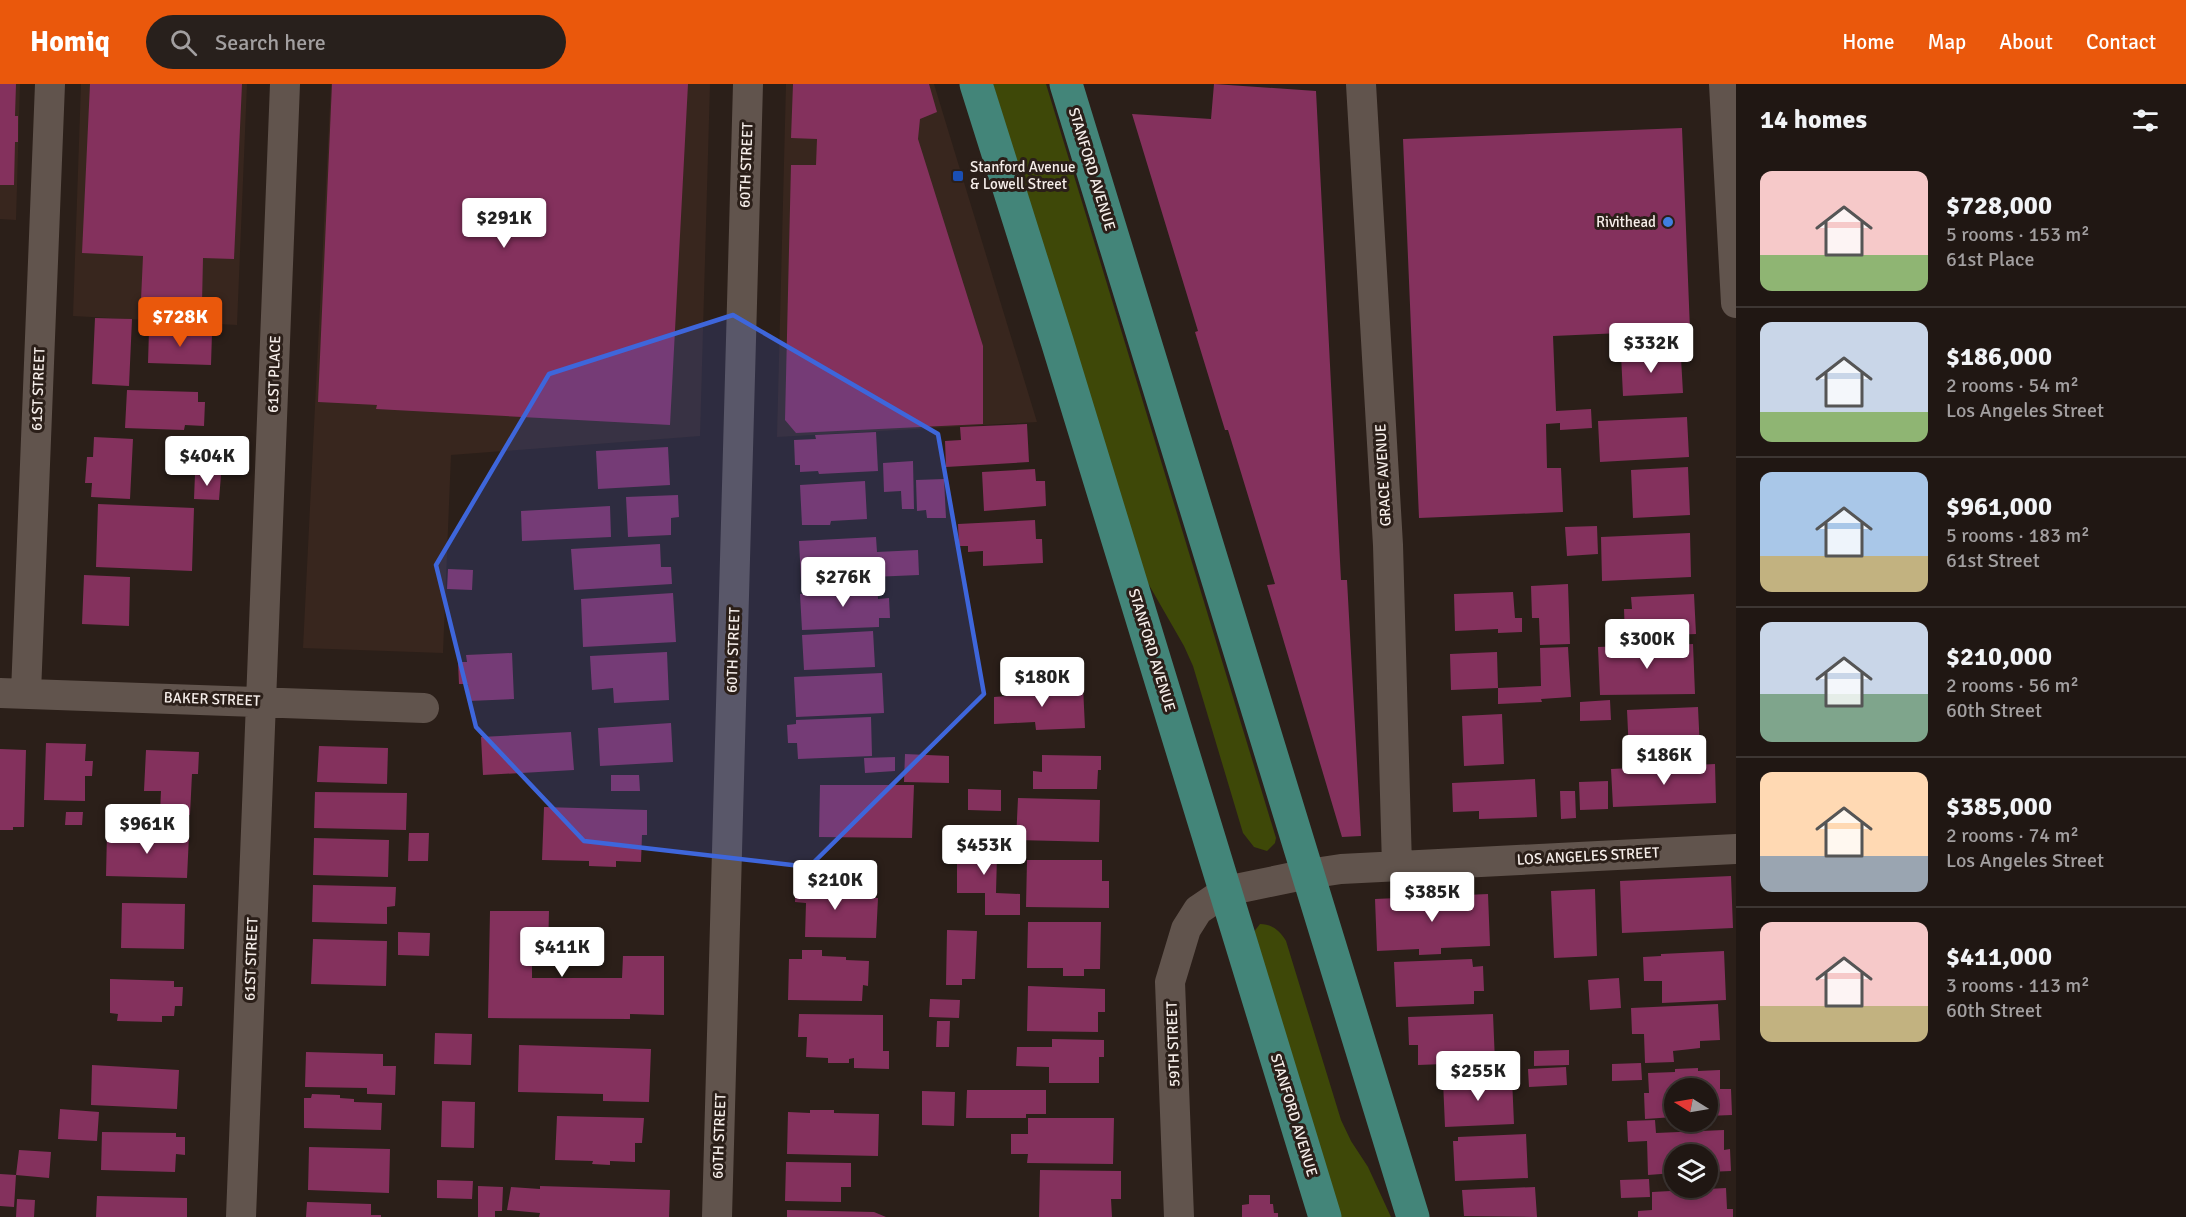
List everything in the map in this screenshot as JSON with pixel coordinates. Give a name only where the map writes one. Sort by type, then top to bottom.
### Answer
[{"type":"main road","name":"STANFORD AVENUE","points":[[976,84],[1226,891],[1324,1217]]},
{"type":"main road","name":"STANFORD AVENUE","points":[[1066,84],[1413,1217]]},
{"type":"street","name":"61ST STREET","points":[[13,693],[50,84]]},
{"type":"street","name":"61ST PLACE","points":[[261,700],[285,84]]},
{"type":"street","name":"60TH STREET","points":[[717,1217],[748,84]]},
{"type":"street","name":"GRACE AVENUE","points":[[1361,84],[1388,545],[1396,866]]},
{"type":"street","points":[[1724,84],[1736,303]]},
{"type":"street","name":"BAKER STREET","points":[[13,693],[261,700],[424,708]]},
{"type":"street","name":"61ST STREET","points":[[241,1217],[261,700]]},
{"type":"street","name":"LOS ANGELES STREET","points":[[1226,891],[1308,874],[1396,866],[1736,849]]},
{"type":"street","name":"59TH STREET","points":[[1179,1217],[1170,982],[1186,929],[1198,910],[1226,891]]},
{"type":"highlighted area","points":[[733,315],[938,434],[984,694],[809,867],[584,841],[476,727],[436,565],[549,374]]},
{"type":"shaded area","points":[[0,84],[20,84],[16,220],[0,219]]},
{"type":"shaded area","points":[[81,84],[247,84],[237,325],[73,316]]},
{"type":"shaded area","points":[[331,84],[710,84],[700,436],[451,455],[443,653],[303,648]]},
{"type":"shaded area","points":[[786,84],[934,84],[1037,422],[777,437]]},
{"type":"green space","points":[[993,84],[1046,84],[1276,838],[1275,843],[1267,851],[1254,847],[1243,833],[1193,666],[1141,571]]},
{"type":"green space","points":[[1260,924],[1275,929],[1286,941],[1341,1120],[1368,1167],[1391,1217],[1338,1217],[1253,933]]},
{"type":"building","points":[[0,84],[16,84],[15,116],[18,116],[18,142],[15,142],[14,185],[0,185]]},
{"type":"building","points":[[90,84],[242,84],[234,259],[203,258],[202,303],[141,300],[143,256],[82,253]]},
{"type":"building","points":[[332,84],[688,84],[670,425],[376,409],[377,405],[318,402]]},
{"type":"building","points":[[793,84],[929,84],[937,112],[920,119],[918,139],[983,346],[983,424],[796,433],[785,420],[791,165],[816,165],[817,139],[791,138]]},
{"type":"building","points":[[1214,84],[1316,91],[1341,580],[1347,580],[1361,836],[1342,837],[1267,585],[1275,584],[1228,430],[1225,430],[1195,332],[1198,331],[1132,114],[1211,119]]},
{"type":"building","points":[[1682,128],[1690,330],[1553,336],[1556,411],[1591,409],[1592,428],[1560,430],[1560,423],[1546,424],[1547,468],[1561,468],[1563,512],[1419,518],[1403,139]]},
{"type":"building","points":[[95,318],[132,319],[129,386],[92,384]]},
{"type":"building","points":[[149,330],[212,333],[211,365],[148,363]]},
{"type":"building","points":[[1670,352],[1670,359],[1681,358],[1683,393],[1623,396],[1621,354]]},
{"type":"building","points":[[127,390],[198,392],[198,402],[205,402],[204,426],[185,425],[184,430],[125,428]]},
{"type":"building","points":[[1687,417],[1689,457],[1600,462],[1598,421]]},
{"type":"building","points":[[1027,424],[1029,462],[946,467],[945,441],[961,440],[960,427]]},
{"type":"building","points":[[876,432],[878,471],[819,474],[818,471],[800,472],[800,465],[795,465],[794,440],[816,439],[815,435]]},
{"type":"building","points":[[94,437],[133,439],[130,499],[91,497],[92,483],[85,483],[87,457],[93,457]]},
{"type":"building","points":[[668,447],[670,485],[598,489],[596,451]]},
{"type":"building","points":[[913,461],[914,509],[902,509],[901,491],[884,492],[883,463]]},
{"type":"building","points":[[1688,467],[1690,515],[1633,518],[1631,470]]},
{"type":"building","points":[[1035,469],[1036,481],[1045,481],[1046,506],[984,511],[982,472]]},
{"type":"building","points":[[195,474],[221,475],[219,500],[194,499]]},
{"type":"building","points":[[944,479],[946,518],[927,518],[926,510],[917,511],[916,480]]},
{"type":"building","points":[[865,481],[867,519],[831,521],[830,525],[802,525],[800,485]]},
{"type":"building","points":[[678,495],[679,517],[671,518],[671,535],[628,537],[626,497]]},
{"type":"building","points":[[98,504],[194,508],[192,571],[96,567]]},
{"type":"building","points":[[610,506],[611,537],[522,541],[521,511]]},
{"type":"building","points":[[1035,520],[1036,539],[1042,539],[1043,563],[983,566],[983,551],[968,552],[968,546],[959,546],[958,524]]},
{"type":"building","points":[[1597,526],[1598,554],[1567,556],[1565,527]]},
{"type":"building","points":[[1690,533],[1691,577],[1602,581],[1601,537]]},
{"type":"building","points":[[876,537],[877,552],[918,550],[919,575],[801,580],[799,541]]},
{"type":"building","points":[[660,544],[661,567],[671,567],[672,584],[574,590],[571,549]]},
{"type":"building","points":[[448,569],[473,570],[472,590],[447,589]]},
{"type":"building","points":[[84,575],[130,577],[129,626],[82,624]]},
{"type":"building","points":[[1568,584],[1570,644],[1540,645],[1539,618],[1532,618],[1531,586]]},
{"type":"building","points":[[877,585],[878,599],[889,598],[890,618],[879,618],[879,627],[802,630],[800,594],[820,593],[820,588]]},
{"type":"building","points":[[1513,592],[1515,618],[1522,618],[1522,632],[1498,633],[1498,629],[1455,631],[1454,594]]},
{"type":"building","points":[[673,593],[676,642],[583,647],[581,599]]},
{"type":"building","points":[[1694,594],[1696,634],[1625,637],[1624,609],[1632,609],[1631,597]]},
{"type":"building","points":[[873,631],[875,667],[804,670],[802,635]]},
{"type":"building","points":[[1693,644],[1695,694],[1600,695],[1598,647],[1649,645],[1648,649],[1666,648],[1665,645]]},
{"type":"building","points":[[1568,647],[1571,697],[1541,699],[1542,702],[1498,704],[1498,688],[1541,686],[1540,648]]},
{"type":"building","points":[[667,652],[669,700],[614,703],[613,688],[592,690],[590,656]]},
{"type":"building","points":[[1497,652],[1498,688],[1451,690],[1450,654]]},
{"type":"building","points":[[512,653],[514,699],[469,701],[468,684],[459,684],[458,662],[467,662],[466,655]]},
{"type":"building","points":[[882,673],[884,713],[796,717],[794,677]]},
{"type":"building","points":[[1083,686],[1085,728],[1036,730],[1035,722],[994,724],[994,697],[1007,696],[1007,689]]},
{"type":"building","points":[[1610,700],[1611,720],[1580,721],[1580,702]]},
{"type":"building","points":[[1698,707],[1700,750],[1629,753],[1627,710]]},
{"type":"building","points":[[1502,714],[1504,764],[1464,766],[1462,716]]},
{"type":"building","points":[[871,717],[872,756],[798,759],[797,743],[788,743],[787,725],[796,724],[796,720]]},
{"type":"building","points":[[671,723],[673,762],[600,766],[598,728]]},
{"type":"building","points":[[571,732],[574,770],[483,775],[481,737]]},
{"type":"building","points":[[46,743],[86,744],[85,761],[93,761],[92,776],[85,776],[85,801],[44,800]]},
{"type":"building","points":[[319,746],[388,748],[387,784],[317,782]]},
{"type":"building","points":[[0,749],[26,750],[24,827],[13,827],[13,830],[0,830]]},
{"type":"building","points":[[146,750],[199,752],[198,774],[192,774],[190,815],[160,813],[161,791],[144,791]]},
{"type":"building","points":[[905,754],[949,756],[949,783],[904,782]]},
{"type":"building","points":[[1042,755],[1101,756],[1097,789],[1033,789],[1033,771],[1042,772]]},
{"type":"building","points":[[895,757],[895,771],[865,773],[864,758]]},
{"type":"building","points":[[1715,764],[1716,803],[1613,807],[1611,769]]},
{"type":"building","points":[[611,775],[639,775],[640,791],[611,791]]},
{"type":"building","points":[[1535,779],[1537,817],[1479,819],[1479,811],[1453,812],[1452,783]]},
{"type":"building","points":[[1608,781],[1608,809],[1580,810],[1579,782]]},
{"type":"building","points":[[820,785],[914,785],[912,838],[819,837]]},
{"type":"building","points":[[968,789],[1001,790],[1001,811],[968,810]]},
{"type":"building","points":[[1560,791],[1575,791],[1576,818],[1561,819]]},
{"type":"building","points":[[315,792],[407,793],[406,830],[314,828]]},
{"type":"building","points":[[1018,798],[1100,800],[1099,842],[1016,840]]},
{"type":"building","points":[[544,807],[647,810],[647,835],[642,835],[641,862],[616,861],[616,867],[589,866],[589,861],[542,860]]},
{"type":"building","points":[[66,812],[83,812],[82,825],[65,825]]},
{"type":"building","points":[[107,833],[189,835],[187,878],[106,876]]},
{"type":"building","points":[[409,833],[429,833],[428,861],[408,861]]},
{"type":"building","points":[[314,838],[389,840],[388,877],[313,875]]},
{"type":"building","points":[[957,841],[1005,842],[1005,855],[997,855],[996,893],[1020,894],[1020,915],[985,915],[985,893],[957,893]]},
{"type":"building","points":[[1027,860],[1102,860],[1102,881],[1109,881],[1109,908],[1026,907]]},
{"type":"building","points":[[1731,876],[1733,928],[1622,933],[1620,881]]},
{"type":"building","points":[[796,877],[836,878],[836,897],[878,898],[876,938],[805,937],[806,903],[795,902]]},
{"type":"building","points":[[313,885],[396,887],[395,906],[387,907],[387,924],[312,922]]},
{"type":"building","points":[[1595,889],[1597,956],[1554,958],[1551,891]]},
{"type":"building","points":[[1488,894],[1490,946],[1441,948],[1441,954],[1419,955],[1419,949],[1377,951],[1375,899]]},
{"type":"building","points":[[122,903],[185,904],[184,949],[121,948]]},
{"type":"building","points":[[490,911],[549,911],[548,953],[532,953],[532,978],[622,978],[623,956],[664,956],[664,1015],[630,1014],[630,1019],[488,1018]]},
{"type":"building","points":[[1028,922],[1101,922],[1100,969],[1084,969],[1084,976],[1063,976],[1063,968],[1027,968]]},
{"type":"building","points":[[947,930],[977,931],[975,979],[962,979],[962,985],[946,985]]},
{"type":"building","points":[[398,932],[430,933],[429,956],[398,955]]},
{"type":"building","points":[[313,939],[387,941],[386,986],[311,984]]},
{"type":"building","points":[[802,950],[822,950],[822,956],[869,961],[868,986],[863,985],[862,1001],[788,1000],[789,959],[802,959]]},
{"type":"building","points":[[1724,951],[1726,1000],[1662,1003],[1662,981],[1644,981],[1643,957]]},
{"type":"building","points":[[1472,959],[1473,967],[1483,966],[1484,991],[1474,991],[1474,1004],[1396,1007],[1394,962]]},
{"type":"building","points":[[1619,978],[1621,1008],[1590,1010],[1588,980]]},
{"type":"building","points":[[110,979],[174,981],[174,987],[183,987],[182,1006],[175,1006],[174,1016],[162,1016],[162,1022],[117,1021],[118,1014],[110,1013]]},
{"type":"building","points":[[1028,986],[1105,989],[1105,1012],[1098,1012],[1098,1032],[1027,1031]]},
{"type":"building","points":[[930,999],[960,1000],[959,1018],[929,1017]]},
{"type":"building","points":[[1718,1004],[1720,1040],[1700,1041],[1700,1048],[1673,1051],[1674,1062],[1645,1063],[1644,1034],[1632,1034],[1631,1008]]},
{"type":"building","points":[[799,1014],[883,1015],[883,1051],[889,1051],[889,1069],[854,1068],[854,1058],[849,1059],[849,1063],[828,1063],[828,1058],[806,1057],[807,1037],[798,1037]]},
{"type":"building","points":[[1493,1014],[1495,1062],[1418,1065],[1418,1045],[1409,1045],[1408,1017]]},
{"type":"building","points":[[937,1021],[950,1021],[949,1047],[936,1047]]},
{"type":"building","points":[[435,1033],[472,1034],[471,1065],[434,1064]]},
{"type":"building","points":[[1052,1039],[1104,1040],[1104,1057],[1099,1057],[1099,1083],[1049,1083],[1049,1067],[1016,1066],[1017,1047],[1052,1047]]},
{"type":"building","points":[[519,1045],[651,1049],[649,1102],[603,1101],[603,1094],[518,1092]]},
{"type":"building","points":[[1569,1050],[1569,1065],[1534,1066],[1534,1051]]},
{"type":"building","points":[[306,1052],[383,1054],[383,1066],[396,1066],[395,1095],[367,1094],[367,1088],[305,1087]]},
{"type":"building","points":[[1641,1063],[1642,1080],[1612,1081],[1612,1064]]},
{"type":"building","points":[[92,1065],[179,1070],[177,1109],[91,1105]]},
{"type":"building","points":[[1566,1067],[1567,1085],[1529,1087],[1528,1069]]},
{"type":"building","points":[[1675,1069],[1720,1070],[1720,1089],[1731,1089],[1732,1115],[1718,1116],[1718,1078],[1664,1078],[1664,1118],[1645,1119],[1644,1093],[1649,1093],[1648,1073],[1675,1072]]},
{"type":"building","points":[[1512,1078],[1514,1124],[1445,1127],[1443,1081]]},
{"type":"building","points":[[967,1090],[1046,1090],[1046,1114],[1026,1114],[1026,1118],[966,1118]]},
{"type":"building","points":[[922,1091],[955,1092],[954,1126],[922,1125]]},
{"type":"building","points":[[312,1094],[340,1095],[340,1098],[354,1099],[354,1102],[382,1103],[381,1130],[304,1128],[304,1098],[311,1098]]},
{"type":"building","points":[[442,1101],[475,1102],[474,1148],[441,1147]]},
{"type":"building","points":[[60,1109],[99,1112],[97,1141],[58,1139]]},
{"type":"building","points":[[810,1110],[879,1114],[878,1156],[787,1154],[788,1112],[810,1113]]},
{"type":"building","points":[[557,1116],[644,1118],[642,1143],[635,1143],[635,1162],[610,1161],[610,1165],[592,1164],[593,1161],[555,1160]]},
{"type":"building","points":[[1028,1118],[1114,1118],[1113,1164],[1027,1163],[1028,1154],[1011,1154],[1011,1134],[1028,1134]]},
{"type":"building","points":[[1655,1120],[1656,1133],[1724,1130],[1724,1150],[1730,1149],[1731,1171],[1718,1172],[1718,1144],[1664,1144],[1664,1174],[1648,1175],[1647,1141],[1628,1142],[1627,1121]]},
{"type":"building","points":[[102,1132],[176,1133],[176,1137],[185,1137],[185,1155],[176,1154],[175,1172],[101,1170]]},
{"type":"building","points":[[1526,1134],[1528,1178],[1455,1181],[1453,1141],[1458,1141],[1458,1137]]},
{"type":"building","points":[[309,1147],[390,1149],[389,1193],[308,1190]]},
{"type":"building","points":[[19,1150],[51,1152],[49,1178],[16,1175]]},
{"type":"building","points":[[786,1162],[851,1163],[851,1187],[841,1187],[841,1202],[785,1201]]},
{"type":"building","points":[[1040,1170],[1121,1171],[1121,1199],[1111,1199],[1112,1217],[1039,1217]]},
{"type":"building","points":[[0,1174],[16,1175],[14,1207],[0,1206]]},
{"type":"building","points":[[1649,1179],[1650,1197],[1621,1198],[1620,1180]]},
{"type":"building","points":[[437,1180],[473,1181],[472,1199],[437,1198]]},
{"type":"building","points":[[478,1186],[503,1187],[502,1211],[495,1211],[495,1217],[478,1217]]},
{"type":"building","points":[[540,1186],[670,1190],[669,1217],[539,1217],[540,1213],[507,1210],[511,1187],[540,1189]]},
{"type":"building","points":[[1535,1187],[1537,1217],[1464,1216],[1462,1190]]},
{"type":"building","points":[[1718,1188],[1726,1188],[1727,1209],[1733,1209],[1733,1217],[1638,1217],[1638,1211],[1652,1210],[1652,1192],[1664,1191],[1664,1198],[1718,1198]]},
{"type":"building","points":[[1249,1195],[1270,1195],[1270,1204],[1273,1204],[1274,1213],[1278,1213],[1278,1217],[1242,1217],[1242,1205],[1249,1204]]},
{"type":"building","points":[[97,1196],[187,1198],[187,1217],[96,1217]]},
{"type":"building","points":[[17,1199],[35,1200],[34,1217],[16,1217]]},
{"type":"building","points":[[307,1202],[371,1204],[371,1215],[381,1215],[381,1217],[306,1217]]},
{"type":"building","points":[[787,1210],[874,1212],[886,1217],[787,1217]]},
{"type":"place","name":"Stanford Avenue & Lowell Street","points":[[958,176]]},
{"type":"place","name":"Rivithead","points":[[1668,222]]}]
